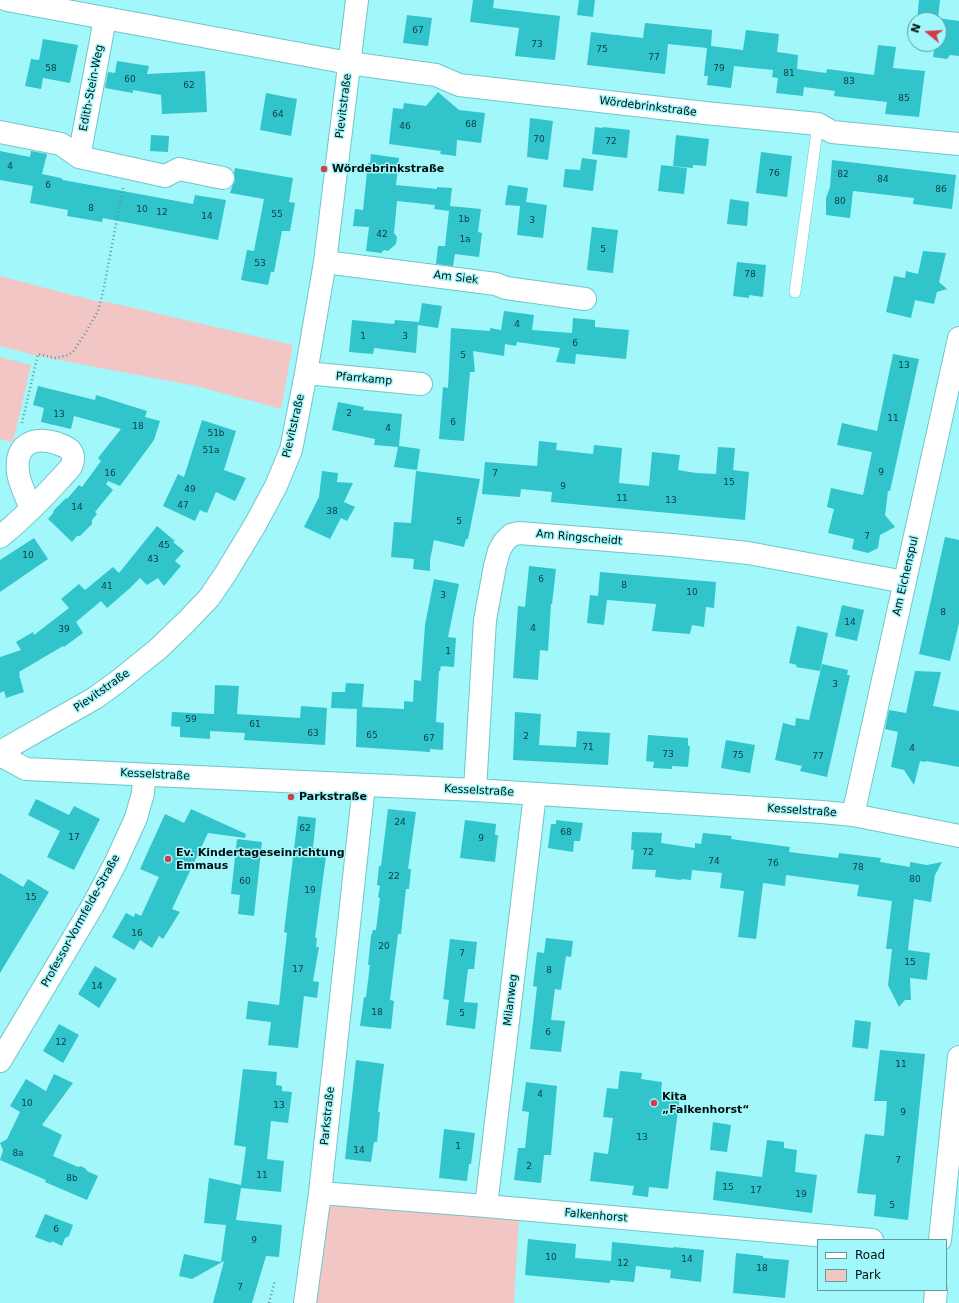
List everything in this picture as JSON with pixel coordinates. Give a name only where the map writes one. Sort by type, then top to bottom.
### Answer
[{"type":"street","name":"Wördebrinkstraße","points":[[7,0],[349,63],[436,75],[459,85],[705,113],[818,124],[832,132],[959,144]]},
{"type":"street","name":"Pievitstraße","points":[[0,752],[72,712],[117,682],[158,649],[209,598],[237,555],[276,486],[291,450],[325,262],[357,0]]},
{"type":"street","name":"Edith-Stein-Weg","points":[[79,157],[105,19]]},
{"type":"street","points":[[0,132],[60,144],[79,157],[165,176],[180,169],[223,178]]},
{"type":"street","name":"Am Siek","points":[[325,262],[496,284],[506,288],[585,299]]},
{"type":"street","name":"Am Eichenspul","points":[[853,815],[959,338]]},
{"type":"street","name":"Pfarrkamp","points":[[306,373],[421,384]]},
{"type":"street","points":[[0,537],[31,509],[53,487],[72,464],[74,456],[70,450],[62,445],[38,440],[28,443],[22,449],[17,461],[18,474],[31,509]]},
{"type":"street","name":"Am Ringscheidt","points":[[475,790],[485,620],[499,551],[504,542],[511,535],[519,533],[672,545],[748,553],[905,582]]},
{"type":"street","name":"Kesselstraße","points":[[0,756],[26,769],[475,790],[822,812],[853,815],[959,836]]},
{"type":"street","name":"Professor-Vormfelde-Straße","points":[[0,1060],[92,907],[115,864],[136,818],[143,793],[144,775]]},
{"type":"street","name":"Parkstraße","points":[[305,1303],[320,1193],[364,785]]},
{"type":"street","name":"Milanweg","points":[[486,1206],[535,794]]},
{"type":"street","points":[[940,1239],[959,1057]]},
{"type":"street","name":"Falkenhorst","points":[[320,1193],[861,1239]]},
{"type":"street","points":[[935,1303],[936,1291]]},
{"type":"lane","points":[[795,292],[818,124]]},
{"type":"path","points":[[28,443],[21,427],[38,354],[55,358],[68,355],[73,352],[98,310],[103,292],[127,168]]},
{"type":"path","points":[[269,1303],[275,1280]]},
{"type":"green space","points":[[0,276],[95,301],[108,302],[293,345],[281,409],[196,386],[38,356],[0,346]]},
{"type":"green space","points":[[0,357],[31,365],[13,442],[0,439]]},
{"type":"green space","points":[[342,1201],[519,1216],[514,1303],[314,1303],[325,1218],[331,1207]]},
{"type":"building","points":[[473,0],[494,0],[493,8],[560,16],[555,60],[515,56],[519,28],[470,22]]},
{"type":"building","points":[[579,0],[595,0],[593,17],[577,15]]},
{"type":"building","points":[[919,0],[940,0],[939,12],[918,12]]},
{"type":"building","points":[[407,15],[432,18],[428,46],[403,43]]},
{"type":"building","points":[[947,19],[959,21],[959,56],[950,55],[947,59],[933,57],[934,52],[947,52]]},
{"type":"building","points":[[645,23],[712,30],[711,46],[743,50],[746,30],[779,34],[777,52],[798,55],[797,69],[826,73],[827,69],[874,75],[878,45],[896,47],[893,68],[925,71],[919,117],[885,114],[887,102],[834,96],[835,91],[804,87],[803,96],[776,93],[778,78],[772,77],[773,70],[734,66],[731,88],[707,85],[708,76],[704,76],[707,48],[668,44],[665,74],[587,65],[591,32],[643,38]]},
{"type":"building","points":[[43,39],[78,45],[70,83],[43,78],[41,89],[25,86],[31,59],[39,60]]},
{"type":"building","points":[[117,61],[149,66],[147,74],[205,71],[207,112],[162,114],[161,95],[133,90],[133,93],[105,88],[108,72],[115,73]]},
{"type":"building","points":[[438,92],[459,110],[485,113],[481,143],[457,140],[456,156],[440,154],[441,151],[389,144],[393,108],[403,109],[404,103],[426,106]]},
{"type":"building","points":[[266,93],[297,99],[291,136],[260,130]]},
{"type":"building","points":[[530,118],[553,121],[548,160],[527,157]]},
{"type":"building","points":[[595,127],[630,130],[627,158],[592,154]]},
{"type":"building","points":[[151,135],[169,136],[168,152],[150,151]]},
{"type":"building","points":[[676,135],[709,139],[706,166],[693,165],[693,168],[673,166]]},
{"type":"building","points":[[0,151],[30,157],[31,151],[47,154],[42,174],[61,178],[63,180],[193,204],[195,195],[226,200],[218,240],[103,218],[102,222],[67,216],[68,210],[30,203],[33,186],[0,180]]},
{"type":"building","points":[[761,152],[792,156],[787,197],[756,193]]},
{"type":"building","points":[[371,154],[399,158],[396,185],[437,189],[437,187],[452,188],[450,206],[481,209],[478,232],[482,233],[479,257],[455,254],[453,266],[436,264],[438,246],[445,246],[449,211],[434,209],[435,205],[397,201],[394,233],[397,237],[396,244],[388,251],[384,250],[381,253],[366,251],[369,227],[353,226],[355,209],[363,210],[368,163],[370,163]]},
{"type":"building","points":[[582,158],[597,160],[593,191],[563,187],[565,169],[580,170]]},
{"type":"building","points":[[832,160],[956,175],[952,209],[913,204],[914,198],[853,191],[850,218],[826,215],[826,198],[830,187]]},
{"type":"building","points":[[661,165],[687,168],[684,194],[658,191]]},
{"type":"building","points":[[235,168],[293,178],[289,202],[295,203],[290,231],[282,231],[274,272],[271,272],[268,285],[241,280],[247,250],[254,251],[264,199],[230,193],[235,180]]},
{"type":"building","points":[[508,185],[528,188],[526,202],[547,205],[543,238],[517,235],[520,206],[505,205]]},
{"type":"building","points":[[730,199],[749,202],[747,226],[727,224]]},
{"type":"building","points":[[592,227],[618,230],[613,273],[587,270]]},
{"type":"building","points":[[923,251],[946,253],[939,282],[947,289],[937,292],[934,304],[915,300],[911,318],[886,312],[894,276],[905,278],[906,271],[918,274]]},
{"type":"building","points":[[737,262],[766,265],[763,297],[749,295],[749,298],[733,296]]},
{"type":"building","points":[[422,303],[442,306],[438,328],[418,325],[416,353],[374,348],[373,354],[349,352],[352,320],[394,324],[395,320],[419,322]]},
{"type":"building","points":[[504,311],[534,315],[532,330],[572,333],[573,318],[595,320],[595,327],[629,330],[626,359],[576,354],[575,364],[556,362],[560,348],[517,342],[516,346],[505,344],[504,356],[473,351],[475,372],[470,372],[464,441],[439,439],[443,387],[448,388],[451,328],[490,331],[490,328],[501,330]]},
{"type":"building","points":[[893,354],[919,359],[890,491],[888,491],[885,515],[895,527],[880,535],[878,548],[868,553],[852,549],[854,539],[828,533],[834,509],[827,507],[831,488],[863,495],[872,452],[837,445],[842,423],[877,431]]},
{"type":"building","points":[[38,386],[95,400],[96,395],[147,411],[145,417],[160,421],[154,440],[120,486],[108,481],[106,484],[113,490],[95,512],[97,514],[92,520],[92,524],[72,542],[48,519],[54,512],[53,511],[66,498],[67,499],[79,485],[82,487],[101,461],[98,458],[121,429],[74,416],[71,429],[41,422],[44,408],[33,405]]},
{"type":"building","points":[[338,402],[364,407],[363,410],[402,414],[399,446],[420,449],[417,470],[394,467],[398,447],[374,445],[375,439],[332,430]]},
{"type":"building","points":[[202,420],[236,431],[224,470],[246,478],[235,501],[216,492],[207,513],[200,510],[195,521],[163,506],[178,474],[184,477]]},
{"type":"building","points":[[539,441],[557,443],[556,450],[593,454],[594,445],[622,448],[619,483],[649,486],[652,452],[680,455],[678,470],[716,474],[718,447],[735,448],[733,470],[749,472],[745,520],[551,502],[552,492],[521,489],[520,497],[482,494],[485,462],[537,466]]},
{"type":"building","points":[[322,471],[338,473],[337,482],[353,483],[344,502],[355,507],[347,521],[341,518],[330,539],[304,527],[319,497]]},
{"type":"building","points":[[416,471],[480,479],[468,539],[466,539],[464,547],[434,540],[430,560],[430,571],[413,569],[414,559],[391,557],[394,522],[411,523]]},
{"type":"building","points":[[157,526],[175,541],[173,542],[184,551],[175,561],[181,566],[164,586],[158,578],[147,585],[140,578],[107,608],[101,601],[76,622],[83,633],[64,647],[63,646],[19,672],[24,692],[6,698],[4,691],[0,693],[0,657],[21,650],[16,642],[33,632],[34,635],[69,608],[61,599],[79,584],[85,590],[113,567],[119,573]]},
{"type":"building","points":[[945,537],[959,540],[959,623],[950,661],[919,654]]},
{"type":"building","points":[[34,538],[48,559],[0,592],[0,560]]},
{"type":"building","points":[[529,566],[556,569],[551,604],[548,651],[540,650],[538,680],[513,678],[518,606],[525,607]]},
{"type":"building","points":[[600,572],[716,582],[714,608],[706,607],[704,627],[692,625],[690,634],[652,631],[656,604],[607,600],[604,625],[587,623],[590,595],[598,596]]},
{"type":"building","points":[[434,579],[459,584],[448,637],[456,638],[454,667],[441,666],[439,671],[436,722],[444,723],[443,750],[430,749],[430,752],[356,747],[357,709],[331,708],[332,692],[345,692],[346,683],[364,684],[362,707],[404,709],[404,701],[413,702],[414,680],[421,681],[425,625]]},
{"type":"building","points":[[842,605],[864,610],[857,641],[835,636]]},
{"type":"building","points":[[797,626],[828,633],[820,671],[796,667],[797,665],[789,663]]},
{"type":"building","points":[[822,664],[848,670],[847,675],[850,675],[827,777],[800,771],[802,766],[775,760],[783,723],[795,726],[796,718],[809,720]]},
{"type":"building","points":[[915,671],[941,672],[933,706],[959,711],[959,767],[920,761],[914,785],[904,770],[891,767],[898,732],[885,729],[889,710],[906,713]]},
{"type":"building","points":[[215,685],[239,686],[237,714],[300,718],[301,706],[327,708],[325,745],[244,740],[245,733],[210,731],[210,739],[180,737],[180,727],[171,726],[172,712],[214,714]]},
{"type":"building","points":[[515,712],[541,714],[539,745],[576,747],[577,731],[610,733],[608,765],[513,760]]},
{"type":"building","points":[[648,735],[688,738],[688,746],[690,746],[688,767],[672,766],[672,769],[653,768],[654,762],[646,761]]},
{"type":"building","points":[[726,740],[755,745],[750,773],[721,768]]},
{"type":"building","points":[[36,799],[69,815],[74,806],[100,819],[74,870],[47,857],[60,831],[28,815]]},
{"type":"building","points":[[191,809],[246,834],[245,838],[208,833],[172,909],[180,912],[163,939],[159,936],[152,948],[140,940],[134,950],[112,937],[126,913],[134,917],[135,913],[141,916],[159,877],[140,869],[165,814],[184,823]]},
{"type":"building","points":[[388,809],[416,812],[408,869],[411,869],[409,889],[406,889],[401,934],[398,934],[390,1000],[394,1001],[391,1029],[360,1026],[364,997],[366,997],[370,965],[368,965],[371,936],[373,930],[376,930],[380,898],[378,897],[380,886],[377,885],[379,866],[381,866]]},
{"type":"building","points":[[298,816],[316,818],[313,848],[327,849],[315,938],[317,938],[316,947],[319,947],[313,981],[319,982],[317,998],[304,996],[298,1048],[268,1045],[271,1022],[246,1019],[248,1001],[279,1005],[287,933],[284,932]]},
{"type":"building","points":[[465,820],[496,824],[495,835],[498,835],[495,862],[460,858]]},
{"type":"building","points":[[556,820],[583,823],[580,841],[574,841],[573,852],[548,848],[551,824],[556,824]]},
{"type":"building","points":[[632,832],[662,833],[661,843],[695,848],[695,843],[701,844],[703,833],[732,836],[731,839],[790,847],[789,852],[838,858],[839,853],[881,858],[880,862],[910,867],[910,862],[927,865],[942,862],[935,875],[931,902],[914,899],[908,950],[930,953],[927,980],[910,978],[911,1000],[905,1000],[899,1007],[888,985],[892,949],[886,949],[892,901],[857,896],[859,885],[786,875],[785,886],[763,883],[756,939],[738,937],[744,891],[720,888],[722,873],[692,870],[691,880],[681,880],[655,877],[656,870],[632,869],[634,850],[631,850]]},
{"type":"building","points":[[237,839],[262,842],[254,916],[238,914],[240,895],[231,894]]},
{"type":"building","points":[[0,873],[23,887],[28,879],[49,892],[0,973]]},
{"type":"building","points":[[546,938],[573,941],[571,957],[566,956],[561,990],[555,989],[551,1020],[565,1021],[561,1052],[530,1049],[537,987],[533,986],[537,952],[544,953]]},
{"type":"building","points":[[450,939],[477,942],[474,969],[468,969],[464,1002],[478,1003],[475,1029],[446,1025],[449,1000],[443,999]]},
{"type":"building","points":[[95,966],[117,979],[99,1008],[78,994]]},
{"type":"building","points":[[855,1020],[871,1022],[868,1049],[852,1047]]},
{"type":"building","points":[[59,1024],[79,1035],[63,1063],[43,1051]]},
{"type":"building","points":[[880,1050],[925,1054],[908,1220],[874,1216],[876,1195],[857,1193],[865,1134],[884,1136],[887,1101],[874,1101]]},
{"type":"building","points":[[356,1060],[384,1064],[378,1112],[380,1112],[377,1142],[374,1142],[371,1162],[345,1159]]},
{"type":"building","points":[[243,1069],[277,1072],[276,1085],[282,1086],[282,1091],[292,1092],[288,1123],[271,1121],[267,1159],[284,1161],[281,1192],[241,1188],[236,1220],[282,1225],[279,1257],[266,1256],[252,1303],[213,1303],[224,1261],[192,1279],[179,1276],[184,1254],[221,1262],[226,1225],[204,1223],[209,1178],[241,1185],[246,1147],[234,1145]]},
{"type":"building","points":[[620,1071],[642,1073],[641,1079],[662,1082],[661,1092],[680,1095],[668,1189],[649,1187],[648,1197],[632,1195],[634,1186],[590,1181],[594,1152],[608,1154],[613,1118],[603,1117],[607,1088],[618,1089]]},
{"type":"building","points":[[54,1074],[73,1083],[42,1125],[62,1135],[53,1156],[78,1167],[81,1166],[87,1171],[98,1176],[87,1200],[0,1160],[3,1150],[0,1143],[7,1139],[20,1112],[10,1106],[26,1079],[46,1091]]},
{"type":"building","points":[[526,1082],[557,1086],[551,1155],[544,1155],[541,1183],[514,1180],[518,1148],[525,1148],[529,1112],[522,1111]]},
{"type":"building","points":[[713,1122],[731,1125],[727,1152],[710,1150]]},
{"type":"building","points":[[444,1129],[475,1133],[467,1181],[439,1178]]},
{"type":"building","points":[[767,1140],[784,1142],[784,1148],[797,1150],[795,1172],[817,1175],[812,1213],[713,1200],[716,1171],[762,1177]]},
{"type":"building","points":[[45,1214],[73,1225],[69,1236],[65,1238],[62,1246],[52,1241],[51,1243],[35,1237]]},
{"type":"building","points":[[528,1239],[576,1244],[575,1258],[611,1261],[612,1242],[704,1250],[701,1282],[670,1278],[671,1270],[636,1266],[634,1282],[610,1280],[610,1283],[525,1275]]},
{"type":"building","points":[[736,1253],[763,1256],[763,1258],[789,1260],[785,1298],[733,1293]]},
{"type":"place","name":"Wördebrinkstraße","points":[[324,169]]},
{"type":"place","name":"Parkstraße","points":[[291,797]]},
{"type":"place","name":"Ev. Kindertageseinrichtung Emmaus","points":[[168,859]]},
{"type":"place","name":"Kita „Falkenhorst“","points":[[654,1103]]}]
